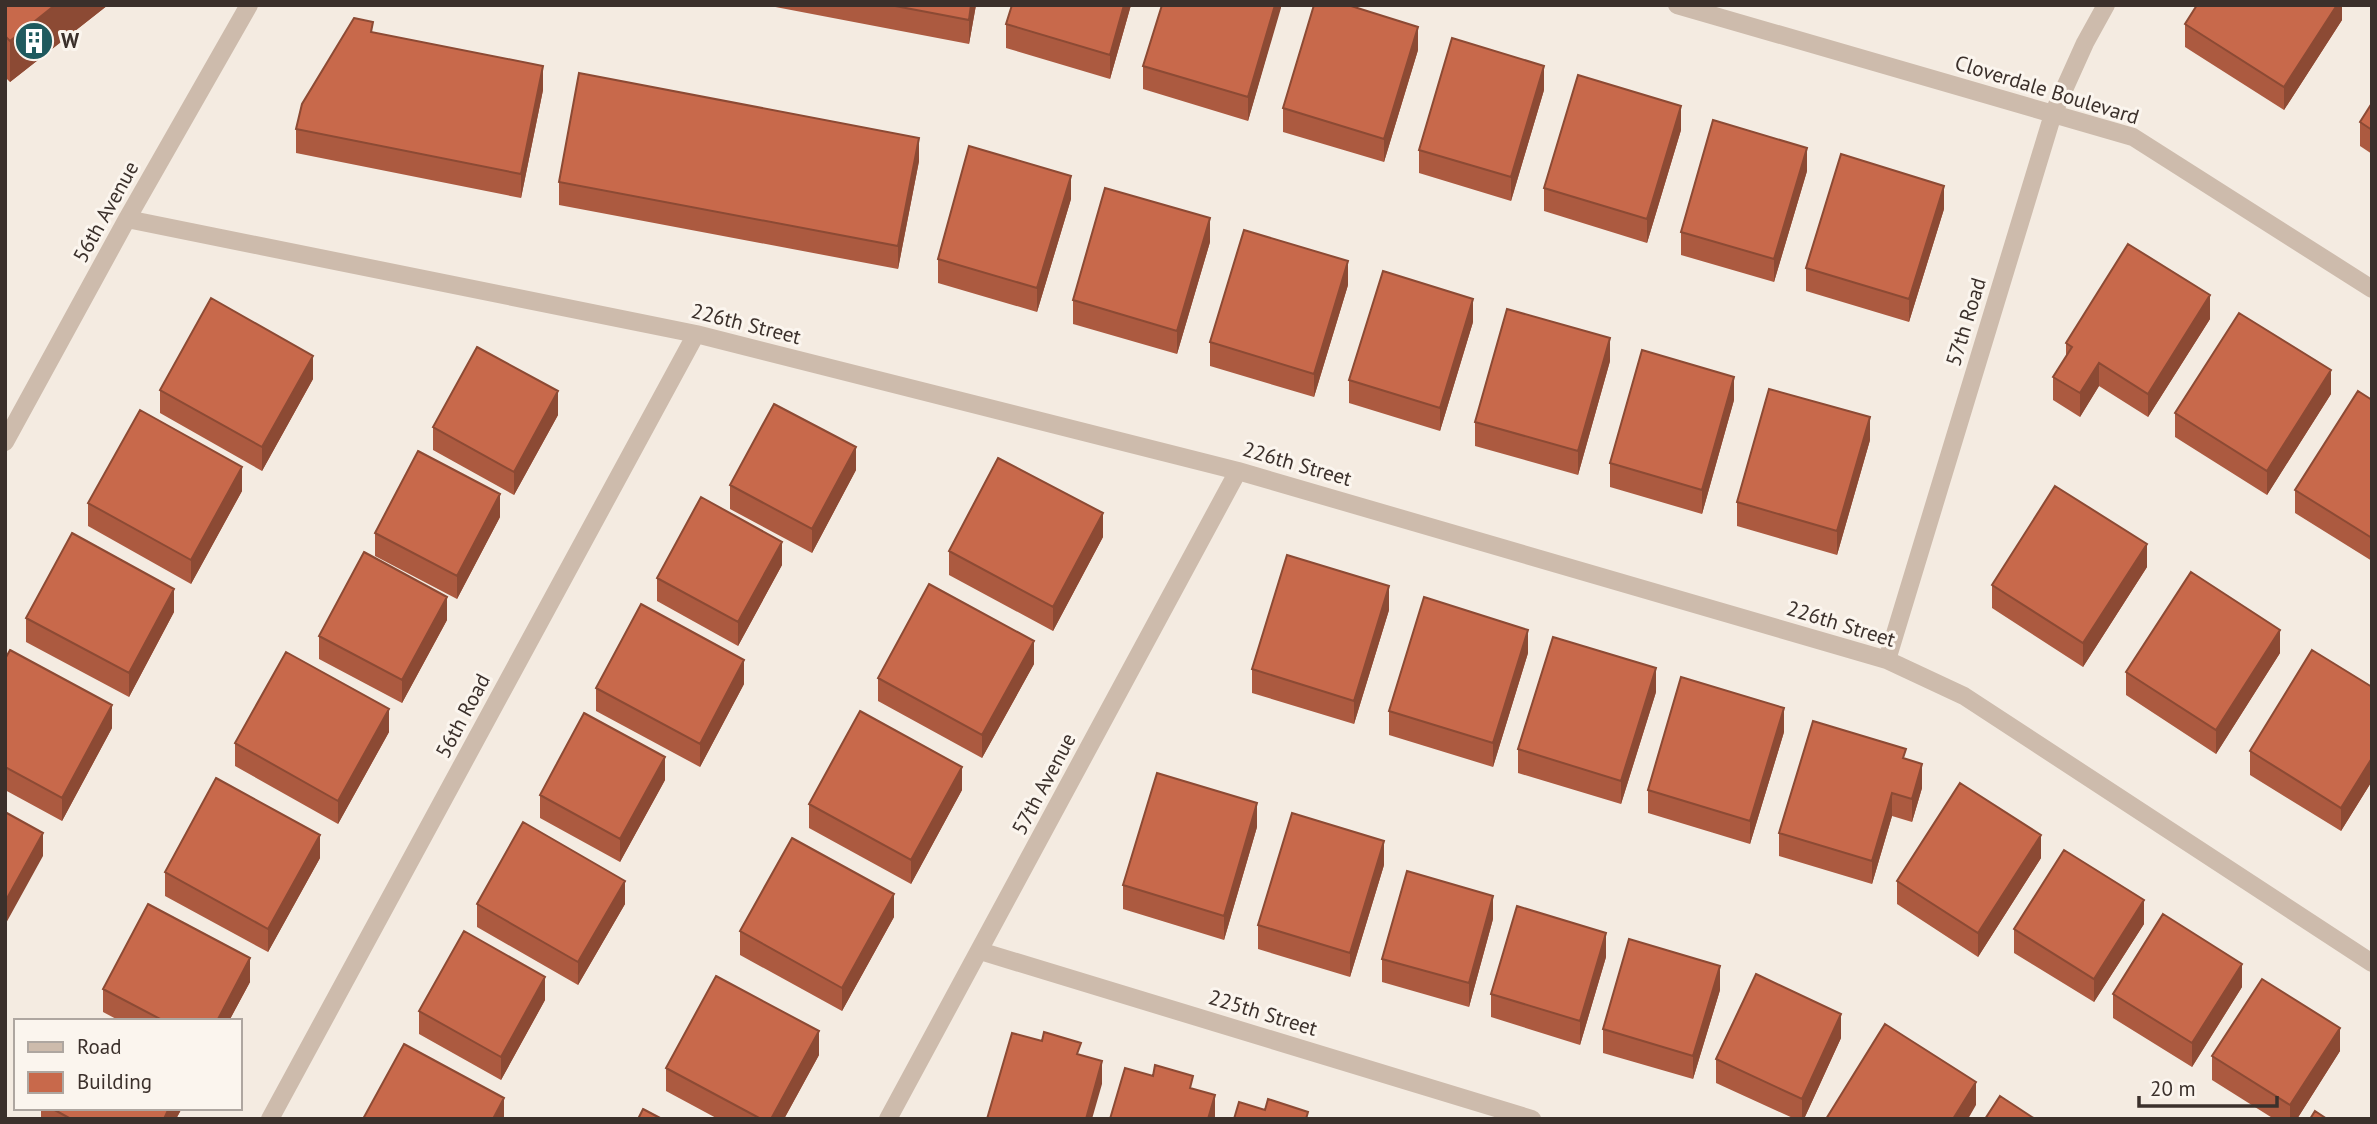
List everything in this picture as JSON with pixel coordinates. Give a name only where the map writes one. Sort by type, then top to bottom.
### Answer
[{"type":"street","name":"56th Avenue","points":[[5,442],[127,219],[249,5]]},
{"type":"street","name":"Cloverdale Boulevard","points":[[1677,5],[2133,137],[2372,289]]},
{"type":"street","name":"57th Road","points":[[1887,660],[2053,114],[2085,43],[2106,5]]},
{"type":"street","name":"226th Street","points":[[127,219],[696,334],[1238,471],[1887,660],[1964,696],[2372,963]]},
{"type":"street","name":"56th Road","points":[[270,1119],[696,334]]},
{"type":"street","name":"57th Avenue","points":[[888,1119],[1238,471]]},
{"type":"street","name":"225th Street","points":[[980,951],[1532,1119]]},
{"type":"building","points":[[5,5],[55,5],[10,41],[5,36]]},
{"type":"building","points":[[890,5],[971,5],[969,20]]},
{"type":"building","points":[[1012,5],[1124,5],[1110,55],[1006,24]]},
{"type":"building","points":[[1162,5],[1275,5],[1248,97],[1143,66]]},
{"type":"building","points":[[1314,5],[1348,5],[1418,27],[1384,139],[1283,108]]},
{"type":"building","points":[[2197,5],[2337,5],[2284,87],[2185,24]]},
{"type":"building","points":[[354,18],[373,22],[371,32],[543,66],[521,174],[296,129],[302,104]]},
{"type":"building","points":[[1452,38],[1544,66],[1511,177],[1419,150]]},
{"type":"building","points":[[579,73],[919,138],[898,246],[559,182]]},
{"type":"building","points":[[1578,75],[1681,106],[1647,219],[1544,188]]},
{"type":"building","points":[[2372,103],[2372,130],[2360,122]]},
{"type":"building","points":[[1713,120],[1807,148],[1774,259],[1681,232]]},
{"type":"building","points":[[969,146],[1071,176],[1037,288],[938,259]]},
{"type":"building","points":[[1841,154],[1944,186],[1909,299],[1806,268]]},
{"type":"building","points":[[1105,188],[1210,218],[1177,331],[1073,300]]},
{"type":"building","points":[[1244,230],[1348,261],[1314,374],[1210,342]]},
{"type":"building","points":[[2128,244],[2210,295],[2148,394],[2099,363],[2080,393],[2053,377],[2072,347],[2066,343]]},
{"type":"building","points":[[1383,271],[1473,299],[1440,408],[1349,380]]},
{"type":"building","points":[[211,298],[313,356],[262,447],[160,390]]},
{"type":"building","points":[[1507,309],[1610,338],[1578,451],[1475,422]]},
{"type":"building","points":[[2239,313],[2331,370],[2267,471],[2175,413]]},
{"type":"building","points":[[477,347],[558,391],[514,472],[433,427]]},
{"type":"building","points":[[1642,350],[1734,377],[1702,490],[1610,463]]},
{"type":"building","points":[[1769,389],[1870,417],[1837,531],[1737,502]]},
{"type":"building","points":[[2358,391],[2372,400],[2372,538],[2295,490]]},
{"type":"building","points":[[774,404],[856,447],[812,529],[730,485]]},
{"type":"building","points":[[140,410],[242,467],[191,560],[88,503]]},
{"type":"building","points":[[418,451],[500,494],[457,576],[375,533]]},
{"type":"building","points":[[998,458],[1103,513],[1053,607],[949,551]]},
{"type":"building","points":[[2055,486],[2147,544],[2083,643],[1992,585]]},
{"type":"building","points":[[701,497],[782,542],[738,622],[657,578]]},
{"type":"building","points":[[72,533],[174,589],[129,673],[26,618]]},
{"type":"building","points":[[364,552],[447,597],[402,680],[319,636]]},
{"type":"building","points":[[1287,555],[1389,586],[1354,701],[1252,669]]},
{"type":"building","points":[[2191,572],[2280,630],[2216,730],[2126,672]]},
{"type":"building","points":[[929,584],[1034,641],[982,735],[878,678]]},
{"type":"building","points":[[1424,597],[1528,630],[1493,743],[1389,711]]},
{"type":"building","points":[[641,604],[744,660],[700,744],[596,688]]},
{"type":"building","points":[[1553,637],[1656,668],[1621,781],[1518,749]]},
{"type":"building","points":[[10,650],[112,705],[62,798],[5,767],[5,659]]},
{"type":"building","points":[[2312,650],[2372,687],[2372,758],[2341,808],[2250,751]]},
{"type":"building","points":[[286,652],[389,709],[338,801],[235,743]]},
{"type":"building","points":[[1681,677],[1784,708],[1750,821],[1648,790]]},
{"type":"building","points":[[860,711],[962,767],[911,860],[809,804]]},
{"type":"building","points":[[584,713],[665,757],[620,839],[540,795]]},
{"type":"building","points":[[1813,721],[1906,749],[1903,758],[1922,764],[1912,799],[1892,793],[1872,861],[1779,833]]},
{"type":"building","points":[[1157,773],[1257,803],[1224,916],[1123,885]]},
{"type":"building","points":[[216,778],[320,835],[268,929],[165,872]]},
{"type":"building","points":[[1960,783],[2041,835],[1978,933],[1897,881]]},
{"type":"building","points":[[5,812],[43,833],[5,902]]},
{"type":"building","points":[[1292,813],[1384,841],[1350,953],[1258,925]]},
{"type":"building","points":[[523,822],[625,881],[578,962],[477,904]]},
{"type":"building","points":[[792,838],[894,894],[842,988],[740,931]]},
{"type":"building","points":[[2064,850],[2144,900],[2094,979],[2014,929]]},
{"type":"building","points":[[1407,871],[1493,896],[1469,983],[1382,959]]},
{"type":"building","points":[[148,904],[250,958],[218,1019],[160,1019],[103,989]]},
{"type":"building","points":[[1517,906],[1606,933],[1580,1021],[1491,994]]},
{"type":"building","points":[[2163,914],[2242,964],[2192,1043],[2113,994]]},
{"type":"building","points":[[464,931],[545,977],[501,1057],[419,1011]]},
{"type":"building","points":[[1629,939],[1720,966],[1693,1056],[1603,1029]]},
{"type":"building","points":[[1756,974],[1841,1014],[1802,1099],[1716,1059]]},
{"type":"building","points":[[716,976],[819,1031],[771,1119],[761,1119],[666,1068]]},
{"type":"building","points":[[2262,979],[2340,1028],[2290,1105],[2212,1056]]},
{"type":"building","points":[[1885,1024],[1976,1082],[1953,1119],[1826,1119]]},
{"type":"building","points":[[1044,1032],[1081,1043],[1077,1054],[1102,1061],[1086,1119],[987,1119],[1012,1033],[1042,1041]]},
{"type":"building","points":[[404,1044],[504,1098],[493,1119],[363,1119]]},
{"type":"building","points":[[1155,1065],[1193,1076],[1190,1088],[1215,1095],[1208,1119],[1110,1119],[1125,1068],[1153,1076]]},
{"type":"building","points":[[2000,1096],[2035,1119],[1985,1119]]},
{"type":"building","points":[[1268,1099],[1308,1112],[1306,1119],[1234,1119],[1239,1102],[1265,1110]]},
{"type":"building","points":[[643,1109],[662,1119],[638,1119]]},
{"type":"building","points":[[55,1110],[168,1110],[164,1119],[71,1119]]},
{"type":"building","points":[[2315,1111],[2327,1119],[2310,1119]]},
{"type":"place","name":"W","points":[[34,41]]}]
